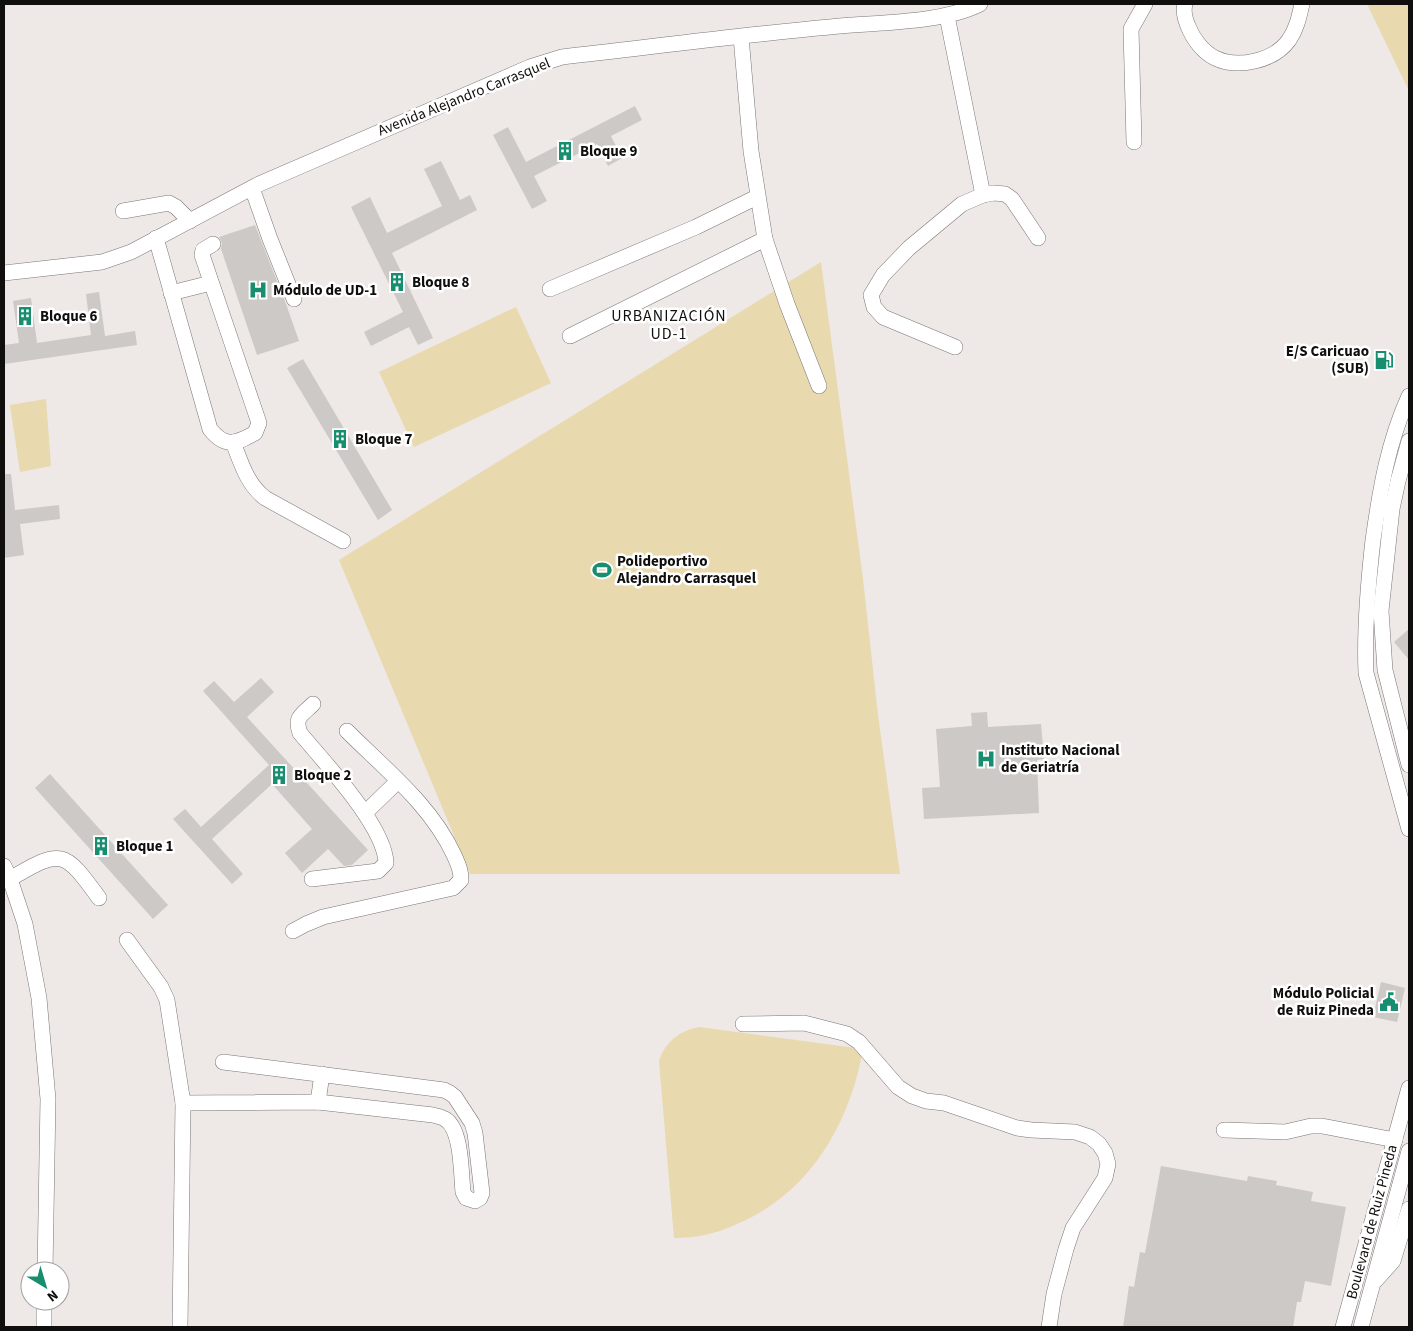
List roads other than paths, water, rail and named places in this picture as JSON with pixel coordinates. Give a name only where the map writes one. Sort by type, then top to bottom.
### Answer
[{"type":"street","name":"Avenida Alejandro Carrasquel","points":[[4,273],[102,262],[131,252],[252,188],[530,67],[562,57],[946,16],[980,4]]},
{"type":"street","points":[[1134,142],[1131,29],[1145,4]]},
{"type":"street","points":[[1185,4],[1186,21],[1191,34],[1202,48],[1216,58],[1235,62],[1257,61],[1273,53],[1288,42],[1297,26],[1302,4]]},
{"type":"street","points":[[946,16],[982,195]]},
{"type":"street","points":[[741,37],[751,151],[765,239],[786,304],[819,386]]},
{"type":"street","points":[[252,188],[294,299]]},
{"type":"street","points":[[955,347],[882,317],[874,307],[871,295],[883,275],[909,248],[962,204],[982,195],[1005,194],[1012,199],[1038,238]]},
{"type":"street","points":[[550,289],[696,227],[757,198]]},
{"type":"street","points":[[123,211],[169,203],[176,207],[190,221]]},
{"type":"street","points":[[156,238],[210,429],[217,439],[224,442],[233,442],[255,433],[259,424],[202,255],[202,250],[213,244]]},
{"type":"street","points":[[570,336],[765,239]]},
{"type":"street","points":[[171,293],[211,283]]},
{"type":"street","points":[[1409,396],[1399,418],[1391,446],[1376,512],[1367,588],[1365,650],[1366,673],[1409,830]]},
{"type":"street","points":[[1409,440],[1392,509],[1381,612],[1385,670],[1409,765]]},
{"type":"street","points":[[233,442],[249,482],[256,490],[265,498],[343,541]]},
{"type":"street","points":[[312,704],[298,718],[297,724],[300,733],[365,812],[386,853],[386,863],[378,872],[312,879]]},
{"type":"street","points":[[293,931],[323,918],[453,888],[461,880],[461,871],[447,840],[425,808],[346,730]]},
{"type":"street","points":[[365,812],[398,781]]},
{"type":"street","points":[[45,1261],[48,1100],[40,1007],[24,924],[7,872],[58,858],[68,861],[76,868],[99,898]]},
{"type":"street","points":[[127,940],[161,987],[167,1000],[182,1103],[180,1327]]},
{"type":"street","points":[[743,1024],[804,1023],[846,1034],[859,1042],[898,1087],[912,1096],[926,1101],[944,1103],[1017,1128],[1075,1132],[1090,1137],[1099,1144],[1108,1164],[1105,1178],[1073,1228],[1054,1294],[1049,1327]]},
{"type":"street","points":[[182,1103],[318,1102],[433,1115],[446,1119],[454,1128],[458,1139],[463,1192],[466,1198],[475,1201],[480,1198],[482,1193],[475,1133],[472,1123],[450,1093],[444,1090],[223,1062]]},
{"type":"street","points":[[318,1102],[322,1074]]},
{"type":"street","name":"Boulevard de Ruiz Pineda","points":[[1343,1327],[1409,1088]]},
{"type":"street","points":[[1224,1130],[1285,1132],[1311,1126],[1322,1126],[1395,1140]]},
{"type":"street","name":"Boulevard de Ruiz Pineda","points":[[1362,1327],[1409,1150]]},
{"type":"street","points":[[1374,1282],[1394,1261],[1409,1209]]},
{"type":"street","points":[[44,1311],[44,1327]]},
{"type":"place","name":"Bloque 9","points":[[565,151]]},
{"type":"place","name":"Bloque 8","points":[[397,282]]},
{"type":"place","name":"Módulo de UD-1","points":[[258,290]]},
{"type":"place","name":"Bloque 6","points":[[25,316]]},
{"type":"place","name":"E/S Caricuao (SUB)","points":[[1384,360]]},
{"type":"place","name":"Bloque 7","points":[[340,439]]},
{"type":"place","name":"Polideportivo Alejandro Carrasquel","points":[[602,570]]},
{"type":"place","name":"Instituto Nacional de Geriatría","points":[[986,759]]},
{"type":"place","name":"Bloque 2","points":[[279,775]]},
{"type":"place","name":"Bloque 1","points":[[101,846]]},
{"type":"place","name":"Módulo Policial de Ruiz Pineda","points":[[1389,1002]]},
{"type":"district","name":"URBANIZACIÓN UD-1","points":[[669,325]]}]
